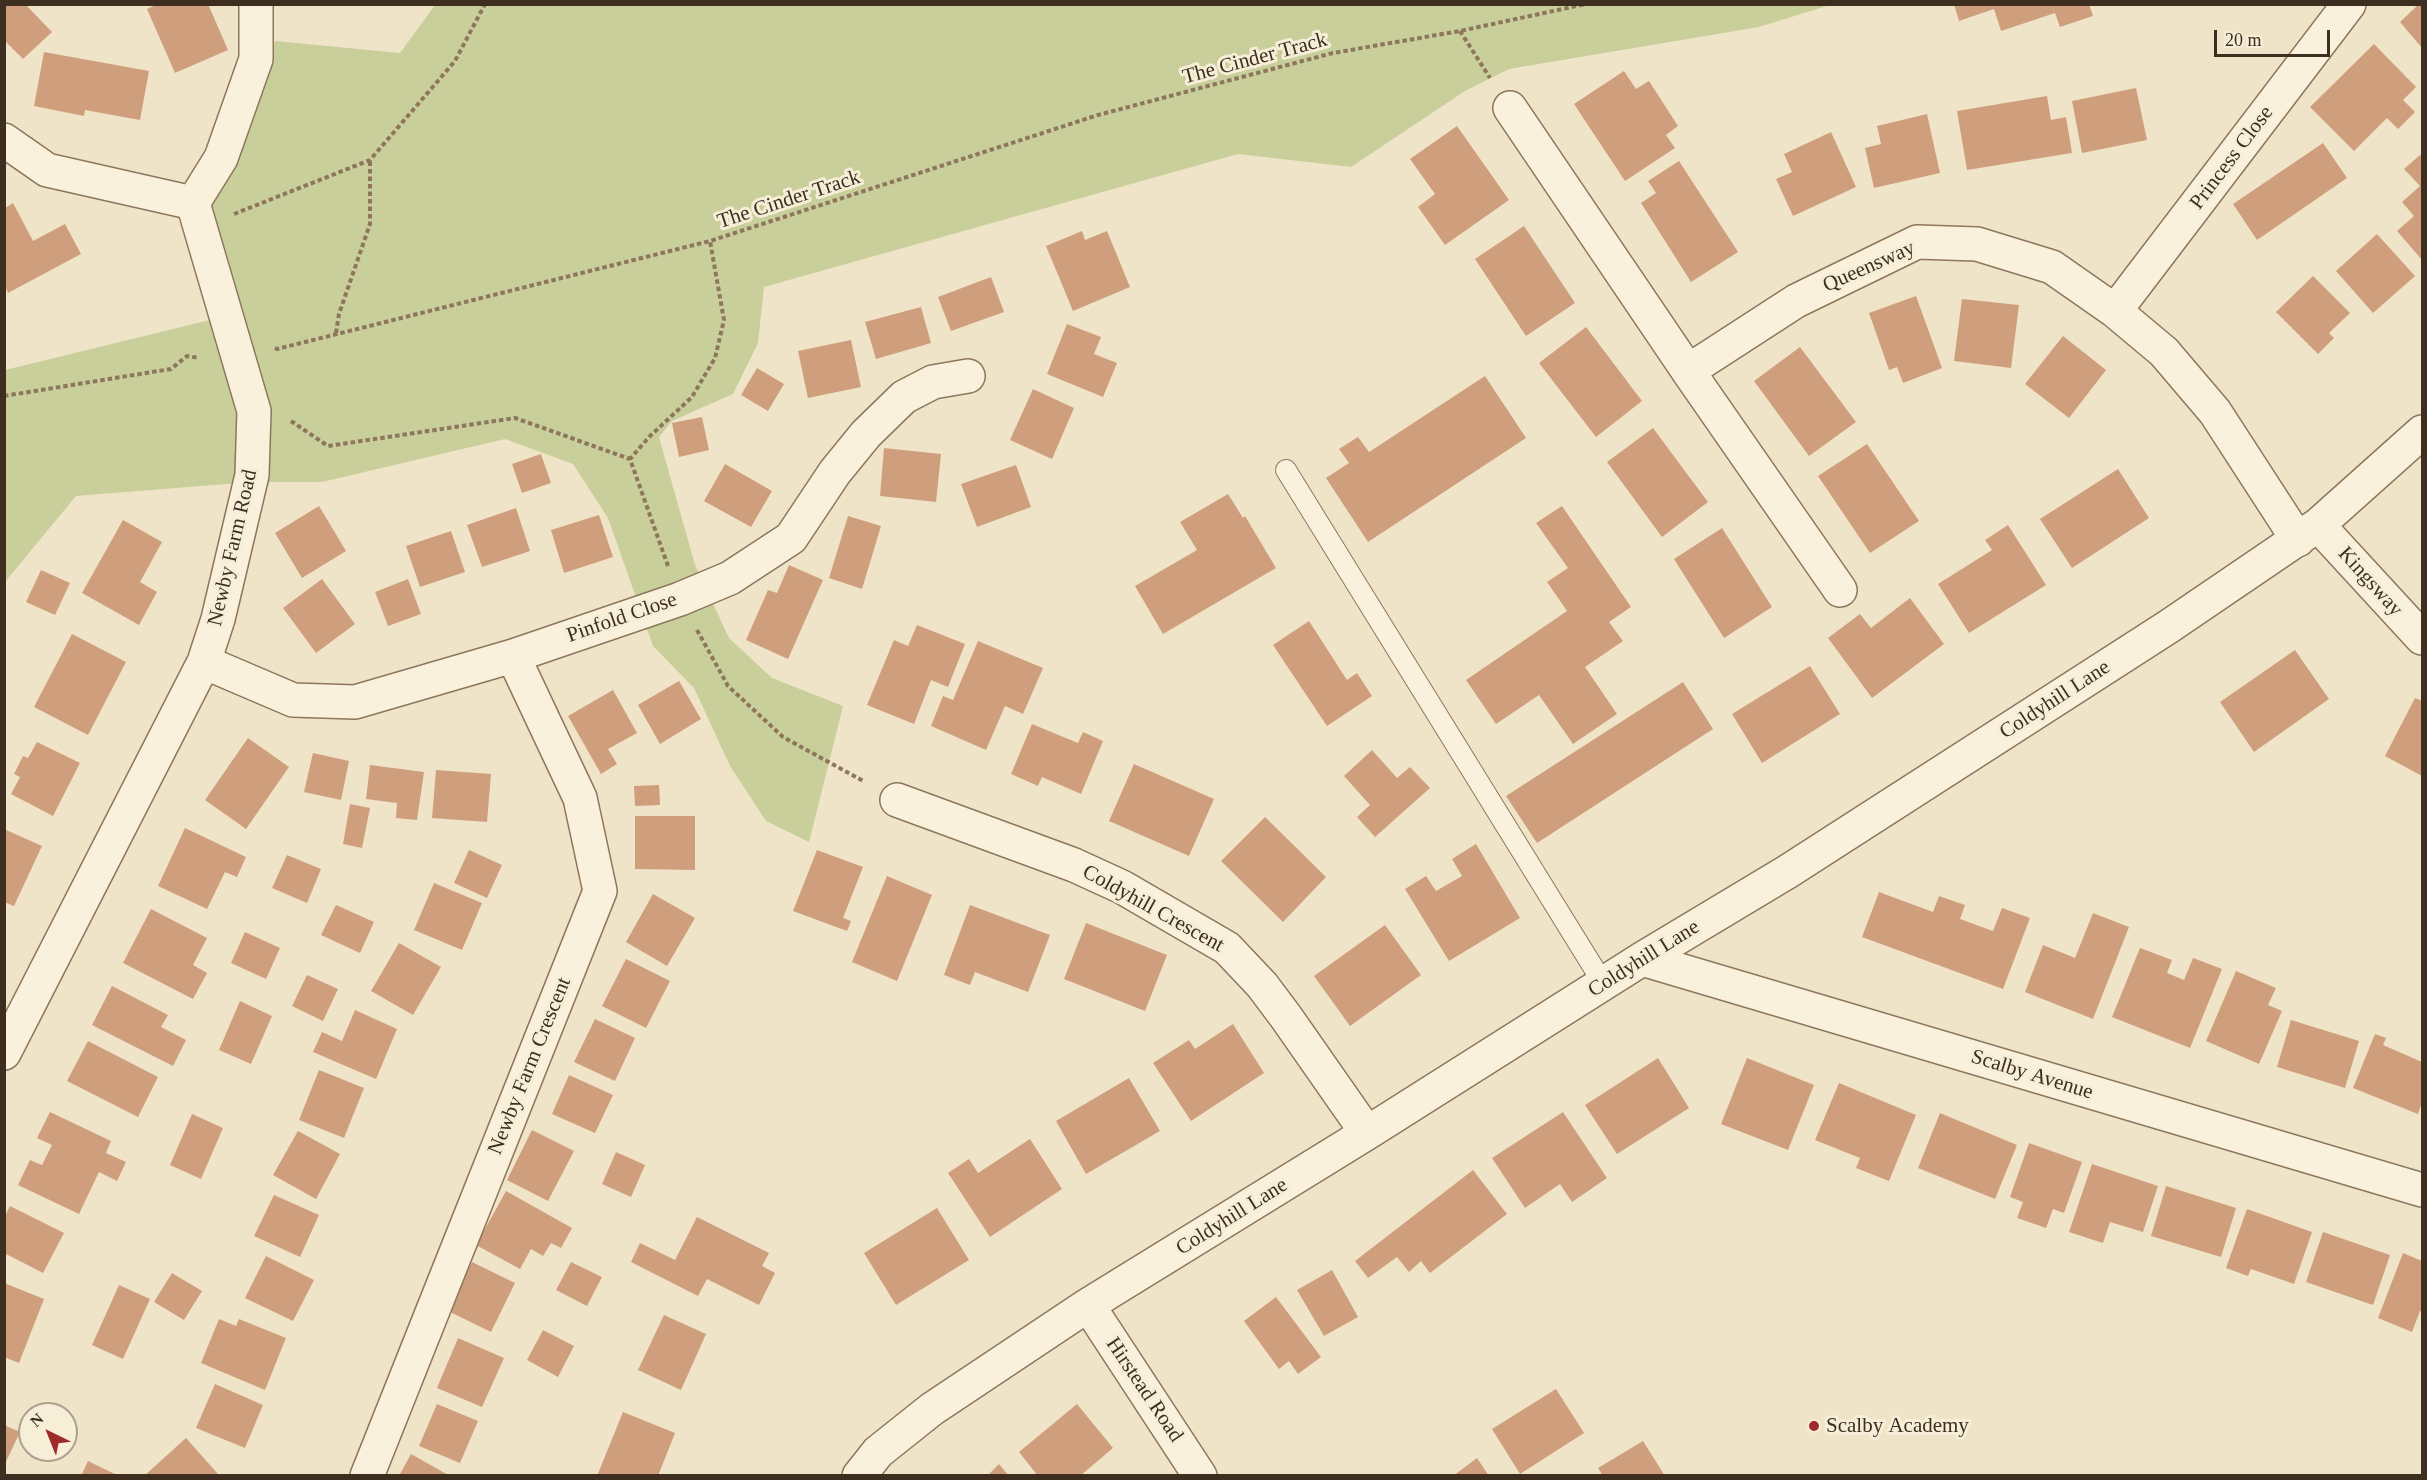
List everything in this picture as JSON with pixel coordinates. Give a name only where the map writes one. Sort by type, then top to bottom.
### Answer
[{"type":"street","points":[[4,140],[47,170],[197,215],[221,158],[256,59],[256,4]]},
{"type":"street","name":"Princess Close","points":[[2115,311],[2349,4]]},
{"type":"street","points":[[1510,108],[1840,590]]},
{"type":"street","name":"Newby Farm Road","points":[[4,1053],[204,662],[218,619],[252,475],[254,411],[197,215]]},
{"type":"street","name":"Queensway","points":[[1688,371],[1796,301],[1917,242],[1977,244],[2052,267],[2115,311],[2164,352],[2215,412],[2308,532]]},
{"type":"street","name":"Pinfold Close","points":[[204,662],[293,700],[355,702],[513,656],[680,598],[730,578],[792,538],[835,472],[866,434],[904,397],[933,382],[968,376]]},
{"type":"street","name":"Coldyhill Lane","points":[[859,1476],[878,1452],[932,1409],[1088,1305],[1367,1133],[1642,959],[1787,872],[2308,532],[2422,432]]},
{"type":"street","name":"Kingsway","points":[[2308,532],[2422,638]]},
{"type":"street","name":"Newby Farm Crescent","points":[[367,1476],[600,891],[580,798],[513,656]]},
{"type":"street","name":"Coldyhill Crescent","points":[[897,800],[1074,865],[1122,887],[1227,948],[1262,985],[1367,1133]]},
{"type":"street","name":"Scalby Avenue","points":[[1642,959],[2422,1190]]},
{"type":"street","name":"Hirstead Road","points":[[1088,1305],[1200,1476]]},
{"type":"lane","points":[[1286,470],[1604,983]]},
{"type":"path","points":[[197,215],[370,160],[455,61],[485,4]]},
{"type":"path","name":"The Cinder Track","points":[[4,396],[171,369],[188,356],[212,360],[237,352],[258,349],[266,341],[277,349],[710,241],[1098,115],[1333,53],[1460,31],[1587,4]]},
{"type":"path","points":[[1460,31],[1510,108]]},
{"type":"path","points":[[336,334],[339,314],[370,224],[370,160]]},
{"type":"path","points":[[630,459],[649,436],[692,397],[715,358],[724,320],[710,241]]},
{"type":"path","points":[[254,411],[276,410],[328,446],[515,418],[630,459]]},
{"type":"path","points":[[630,459],[680,598],[728,686],[783,737],[897,800]]},
{"type":"green space","points":[[435,5],[1830,5],[1759,27],[1509,69],[1465,91],[1351,167],[1238,154],[764,287],[758,343],[733,394],[672,421],[659,437],[695,565],[729,638],[772,678],[843,706],[809,842],[766,821],[730,766],[694,688],[653,646],[608,518],[573,464],[505,439],[322,482],[257,482],[201,205],[228,162],[275,41],[400,53]]},
{"type":"green space","points":[[218,318],[243,409],[239,483],[76,496],[5,582],[5,370]]},
{"type":"building","points":[[4,4],[25,4],[52,32],[23,59],[4,40]]},
{"type":"building","points":[[158,4],[208,4],[228,50],[175,73],[147,9]]},
{"type":"building","points":[[1954,4],[2089,4],[2093,16],[2060,27],[2055,13],[2001,31],[1994,9],[1959,21]]},
{"type":"building","points":[[2419,4],[2422,4],[2422,48],[2400,22]]},
{"type":"building","points":[[2374,44],[2416,87],[2403,100],[2415,112],[2398,129],[2387,118],[2354,151],[2310,107]]},
{"type":"building","points":[[44,52],[149,71],[140,120],[85,110],[84,116],[34,106]]},
{"type":"building","points":[[1624,71],[1636,89],[1649,81],[1678,126],[1666,135],[1675,148],[1625,181],[1574,104]]},
{"type":"building","points":[[2136,88],[2147,140],[2082,153],[2072,101]]},
{"type":"building","points":[[2047,96],[2051,120],[2066,117],[2072,153],[1967,170],[1957,111]]},
{"type":"building","points":[[1927,114],[1940,173],[1874,188],[1865,148],[1881,144],[1877,126]]},
{"type":"building","points":[[1457,126],[1509,200],[1445,245],[1418,207],[1435,194],[1410,159]]},
{"type":"building","points":[[1831,132],[1856,187],[1793,216],[1776,179],[1792,172],[1784,154]]},
{"type":"building","points":[[2323,143],[2347,178],[2257,240],[2233,204]]},
{"type":"building","points":[[2420,155],[2422,158],[2422,260],[2397,231],[2414,216],[2402,202],[2420,186],[2404,169]]},
{"type":"building","points":[[1679,161],[1738,252],[1691,282],[1641,203],[1656,193],[1648,181]]},
{"type":"building","points":[[13,203],[33,241],[65,224],[81,254],[8,293],[5,286],[5,208]]},
{"type":"building","points":[[1524,226],[1575,303],[1526,336],[1475,259]]},
{"type":"building","points":[[1082,231],[1085,240],[1107,231],[1130,287],[1073,311],[1046,246]]},
{"type":"building","points":[[2377,234],[2415,276],[2373,313],[2336,271]]},
{"type":"building","points":[[2313,276],[2350,313],[2329,333],[2334,338],[2318,354],[2276,312]]},
{"type":"building","points":[[991,277],[1004,312],[951,331],[938,297]]},
{"type":"building","points":[[1916,296],[1942,368],[1903,383],[1897,367],[1889,370],[1869,313]]},
{"type":"building","points":[[1962,299],[2019,305],[2011,368],[1954,361]]},
{"type":"building","points":[[921,307],[931,343],[876,359],[865,322]]},
{"type":"building","points":[[1067,324],[1101,337],[1094,354],[1117,363],[1103,397],[1047,374]]},
{"type":"building","points":[[1586,327],[1642,401],[1596,437],[1539,363]]},
{"type":"building","points":[[2063,336],[2106,370],[2069,418],[2025,384]]},
{"type":"building","points":[[851,340],[861,387],[808,398],[798,351]]},
{"type":"building","points":[[1800,347],[1856,422],[1809,456],[1754,381]]},
{"type":"building","points":[[757,368],[784,384],[768,411],[741,395]]},
{"type":"building","points":[[1485,376],[1526,438],[1368,542],[1326,478],[1349,463],[1339,449],[1358,437],[1369,452]]},
{"type":"building","points":[[1033,389],[1074,408],[1052,459],[1010,440]]},
{"type":"building","points":[[702,417],[709,450],[679,457],[672,423]]},
{"type":"building","points":[[1653,428],[1708,502],[1662,537],[1607,462]]},
{"type":"building","points":[[1867,444],[1919,521],[1870,553],[1818,476]]},
{"type":"building","points":[[884,448],[941,454],[936,502],[880,496]]},
{"type":"building","points":[[541,454],[551,483],[522,493],[512,464]]},
{"type":"building","points":[[725,464],[772,491],[751,527],[704,501]]},
{"type":"building","points":[[1016,465],[1031,507],[977,527],[961,484]]},
{"type":"building","points":[[2118,469],[2149,518],[2072,568],[2040,519]]},
{"type":"building","points":[[1228,494],[1243,518],[1245,516],[1276,568],[1163,634],[1135,586],[1197,550],[1180,522]]},
{"type":"building","points":[[319,506],[346,551],[302,578],[275,533]]},
{"type":"building","points":[[1562,506],[1631,607],[1609,622],[1623,641],[1585,667],[1617,714],[1573,744],[1539,695],[1496,724],[1466,680],[1567,611],[1547,582],[1568,568],[1536,523]]},
{"type":"building","points":[[516,508],[530,551],[482,567],[467,525]]},
{"type":"building","points":[[599,515],[613,557],[564,573],[551,530]]},
{"type":"building","points":[[848,516],[881,526],[862,589],[829,578]]},
{"type":"building","points":[[123,520],[162,542],[140,582],[157,592],[139,625],[82,593]]},
{"type":"building","points":[[2008,525],[2046,585],[1969,633],[1938,584],[1992,550],[1985,540]]},
{"type":"building","points":[[1722,528],[1772,607],[1724,638],[1674,559]]},
{"type":"building","points":[[451,531],[465,572],[420,587],[406,546]]},
{"type":"building","points":[[789,565],[823,580],[788,659],[746,640],[768,590],[777,593]]},
{"type":"building","points":[[41,570],[70,583],[55,615],[26,602]]},
{"type":"building","points":[[322,579],[355,624],[316,653],[283,608]]},
{"type":"building","points":[[408,579],[421,614],[388,626],[375,592]]},
{"type":"building","points":[[1910,598],[1944,644],[1872,698],[1828,638],[1860,614],[1871,628]]},
{"type":"building","points":[[1309,621],[1347,680],[1357,673],[1372,696],[1327,726],[1273,645]]},
{"type":"building","points":[[917,625],[965,644],[948,687],[931,680],[914,724],[867,705],[894,640],[908,646]]},
{"type":"building","points":[[72,634],[126,662],[88,735],[34,707]]},
{"type":"building","points":[[978,641],[1043,668],[1023,714],[1005,706],[986,750],[931,726],[943,696],[953,700]]},
{"type":"building","points":[[2295,650],[2329,699],[2254,752],[2220,702]]},
{"type":"building","points":[[1810,666],[1840,714],[1762,763],[1732,714]]},
{"type":"building","points":[[679,681],[701,719],[660,744],[638,705]]},
{"type":"building","points":[[1683,682],[1713,729],[1537,843],[1506,796]]},
{"type":"building","points":[[613,690],[637,733],[608,749],[617,764],[601,774],[568,716]]},
{"type":"building","points":[[2415,698],[2422,701],[2422,776],[2385,756]]},
{"type":"building","points":[[1032,724],[1078,743],[1083,732],[1103,741],[1081,794],[1042,777],[1038,786],[1011,774]]},
{"type":"building","points":[[248,738],[289,767],[246,829],[205,800]]},
{"type":"building","points":[[37,742],[80,763],[53,816],[11,794],[20,777],[14,774],[23,756],[28,758]]},
{"type":"building","points":[[1372,750],[1397,778],[1410,767],[1430,788],[1375,837],[1357,817],[1370,805],[1344,776]]},
{"type":"building","points":[[313,753],[349,761],[341,800],[304,792]]},
{"type":"building","points":[[1134,764],[1214,799],[1189,856],[1109,821]]},
{"type":"building","points":[[370,765],[424,772],[417,820],[396,818],[397,803],[366,799]]},
{"type":"building","points":[[436,770],[491,774],[487,822],[432,818]]},
{"type":"building","points":[[659,785],[660,805],[635,806],[634,786]]},
{"type":"building","points":[[350,804],[370,808],[362,848],[343,844]]},
{"type":"building","points":[[635,816],[695,816],[695,870],[635,869]]},
{"type":"building","points":[[1265,817],[1326,877],[1283,922],[1221,861]]},
{"type":"building","points":[[185,828],[246,857],[237,877],[225,872],[207,909],[158,886]]},
{"type":"building","points":[[4,829],[42,846],[14,906],[4,902]]},
{"type":"building","points":[[1476,844],[1520,918],[1449,961],[1405,889],[1426,876],[1436,891],[1462,876],[1452,859]]},
{"type":"building","points":[[469,850],[502,865],[487,898],[454,883]]},
{"type":"building","points":[[817,850],[863,867],[843,918],[851,921],[847,931],[793,911]]},
{"type":"building","points":[[287,855],[321,869],[307,903],[272,888]]},
{"type":"building","points":[[887,876],[932,895],[897,981],[852,962]]},
{"type":"building","points":[[434,883],[482,903],[462,950],[414,930]]},
{"type":"building","points":[[1879,892],[1933,912],[1939,896],[1965,905],[1960,919],[1993,931],[2002,908],[2030,918],[2003,989],[1862,937]]},
{"type":"building","points":[[653,894],[695,918],[667,966],[626,942]]},
{"type":"building","points":[[336,905],[374,922],[360,953],[321,935]]},
{"type":"building","points":[[970,905],[1050,935],[1028,992],[975,972],[970,985],[944,975]]},
{"type":"building","points":[[151,909],[207,938],[193,965],[207,973],[193,999],[123,963]]},
{"type":"building","points":[[2093,913],[2129,927],[2093,1019],[2025,992],[2043,945],[2075,958]]},
{"type":"building","points":[[1086,923],[1167,955],[1145,1011],[1064,979]]},
{"type":"building","points":[[1385,925],[1421,975],[1350,1026],[1314,976]]},
{"type":"building","points":[[245,932],[280,948],[266,979],[231,963]]},
{"type":"building","points":[[399,943],[441,967],[413,1015],[371,991]]},
{"type":"building","points":[[2140,948],[2172,960],[2167,973],[2184,980],[2193,958],[2222,969],[2190,1048],[2112,1017]]},
{"type":"building","points":[[626,959],[670,981],[646,1028],[602,1006]]},
{"type":"building","points":[[2236,971],[2276,988],[2268,1005],[2282,1011],[2259,1064],[2206,1041]]},
{"type":"building","points":[[307,975],[338,989],[323,1021],[292,1006]]},
{"type":"building","points":[[112,986],[168,1015],[161,1027],[186,1040],[173,1066],[92,1025]]},
{"type":"building","points":[[240,1001],[272,1016],[251,1064],[219,1050]]},
{"type":"building","points":[[355,1010],[397,1029],[376,1079],[313,1052],[322,1032],[342,1041]]},
{"type":"building","points":[[595,1019],[635,1038],[615,1081],[574,1062]]},
{"type":"building","points":[[2291,1020],[2359,1041],[2345,1088],[2277,1067]]},
{"type":"building","points":[[1233,1024],[1264,1073],[1191,1121],[1153,1063],[1189,1040],[1195,1049]]},
{"type":"building","points":[[2375,1034],[2386,1038],[2383,1045],[2422,1062],[2422,1102],[2418,1114],[2353,1088]]},
{"type":"building","points":[[88,1041],[158,1077],[138,1117],[67,1081]]},
{"type":"building","points":[[1658,1058],[1689,1108],[1617,1154],[1585,1105]]},
{"type":"building","points":[[1747,1058],[1814,1085],[1788,1150],[1721,1124]]},
{"type":"building","points":[[319,1070],[364,1088],[344,1138],[299,1120]]},
{"type":"building","points":[[569,1075],[613,1095],[595,1133],[552,1114]]},
{"type":"building","points":[[1129,1078],[1160,1131],[1086,1174],[1056,1121]]},
{"type":"building","points":[[1839,1083],[1916,1115],[1889,1181],[1856,1168],[1860,1158],[1815,1140]]},
{"type":"building","points":[[50,1112],[111,1141],[106,1153],[126,1162],[117,1181],[99,1172],[79,1214],[18,1185],[30,1160],[42,1165],[52,1145],[37,1138]]},
{"type":"building","points":[[1563,1112],[1607,1178],[1572,1202],[1560,1184],[1525,1208],[1492,1158]]},
{"type":"building","points":[[1940,1113],[2017,1145],[1995,1199],[1918,1168]]},
{"type":"building","points":[[192,1114],[223,1128],[201,1179],[170,1165]]},
{"type":"building","points":[[532,1130],[574,1151],[548,1201],[507,1180]]},
{"type":"building","points":[[298,1131],[340,1154],[316,1199],[273,1175]]},
{"type":"building","points":[[1030,1139],[1062,1189],[990,1237],[948,1173],[969,1159],[978,1173]]},
{"type":"building","points":[[2029,1143],[2082,1162],[2064,1213],[2053,1209],[2046,1228],[2017,1218],[2023,1202],[2010,1197]]},
{"type":"building","points":[[616,1152],[645,1165],[631,1197],[602,1184]]},
{"type":"building","points":[[2092,1164],[2158,1186],[2143,1232],[2110,1222],[2103,1243],[2069,1232]]},
{"type":"building","points":[[1473,1170],[1507,1214],[1430,1273],[1421,1261],[1409,1272],[1397,1257],[1368,1278],[1355,1261]]},
{"type":"building","points":[[2166,1186],[2236,1208],[2221,1257],[2151,1236]]},
{"type":"building","points":[[506,1191],[572,1228],[561,1248],[551,1243],[543,1256],[531,1249],[520,1269],[476,1245]]},
{"type":"building","points":[[274,1195],[319,1215],[300,1257],[254,1236]]},
{"type":"building","points":[[10,1206],[64,1233],[43,1273],[4,1253],[4,1218]]},
{"type":"building","points":[[937,1208],[969,1260],[896,1305],[864,1253]]},
{"type":"building","points":[[2247,1209],[2312,1232],[2294,1284],[2251,1269],[2248,1276],[2226,1268]]},
{"type":"building","points":[[697,1217],[769,1253],[762,1266],[775,1273],[759,1305],[707,1279],[698,1296],[631,1262],[640,1243],[675,1260]]},
{"type":"building","points":[[2323,1232],[2390,1255],[2373,1305],[2306,1282]]},
{"type":"building","points":[[2403,1253],[2422,1261],[2422,1312],[2420,1311],[2412,1332],[2378,1318]]},
{"type":"building","points":[[266,1256],[314,1280],[293,1321],[245,1298]]},
{"type":"building","points":[[472,1262],[515,1283],[491,1332],[448,1311]]},
{"type":"building","points":[[571,1262],[602,1277],[587,1306],[556,1290]]},
{"type":"building","points":[[1332,1270],[1358,1317],[1324,1336],[1297,1290]]},
{"type":"building","points":[[172,1273],[202,1291],[184,1320],[154,1302]]},
{"type":"building","points":[[4,1283],[44,1299],[19,1363],[4,1357]]},
{"type":"building","points":[[119,1285],[150,1299],[123,1359],[92,1345]]},
{"type":"building","points":[[1276,1297],[1321,1357],[1298,1374],[1289,1361],[1279,1369],[1244,1321]]},
{"type":"building","points":[[664,1315],[706,1334],[681,1390],[638,1370]]},
{"type":"building","points":[[219,1319],[236,1326],[239,1319],[286,1338],[265,1390],[201,1363]]},
{"type":"building","points":[[543,1330],[574,1346],[558,1377],[527,1360]]},
{"type":"building","points":[[458,1338],[504,1358],[482,1407],[437,1388]]},
{"type":"building","points":[[215,1384],[263,1405],[245,1448],[196,1428]]},
{"type":"building","points":[[1556,1389],[1584,1433],[1520,1474],[1492,1429]]},
{"type":"building","points":[[437,1404],[478,1421],[460,1463],[419,1446]]},
{"type":"building","points":[[1077,1404],[1113,1448],[1080,1476],[1038,1476],[1019,1452]]},
{"type":"building","points":[[623,1412],[675,1433],[658,1476],[597,1476]]},
{"type":"building","points":[[4,1425],[18,1431],[18,1436],[4,1466]]},
{"type":"building","points":[[186,1438],[218,1474],[216,1476],[144,1476]]},
{"type":"building","points":[[1643,1441],[1665,1476],[1603,1476],[1598,1468]]},
{"type":"building","points":[[411,1454],[450,1476],[399,1476]]},
{"type":"building","points":[[1477,1458],[1489,1476],[1453,1476]]},
{"type":"building","points":[[88,1461],[119,1476],[81,1476]]},
{"type":"building","points":[[999,1464],[1009,1476],[987,1476]]},
{"type":"place","name":"Scalby Academy","points":[[1814,1426]]}]
